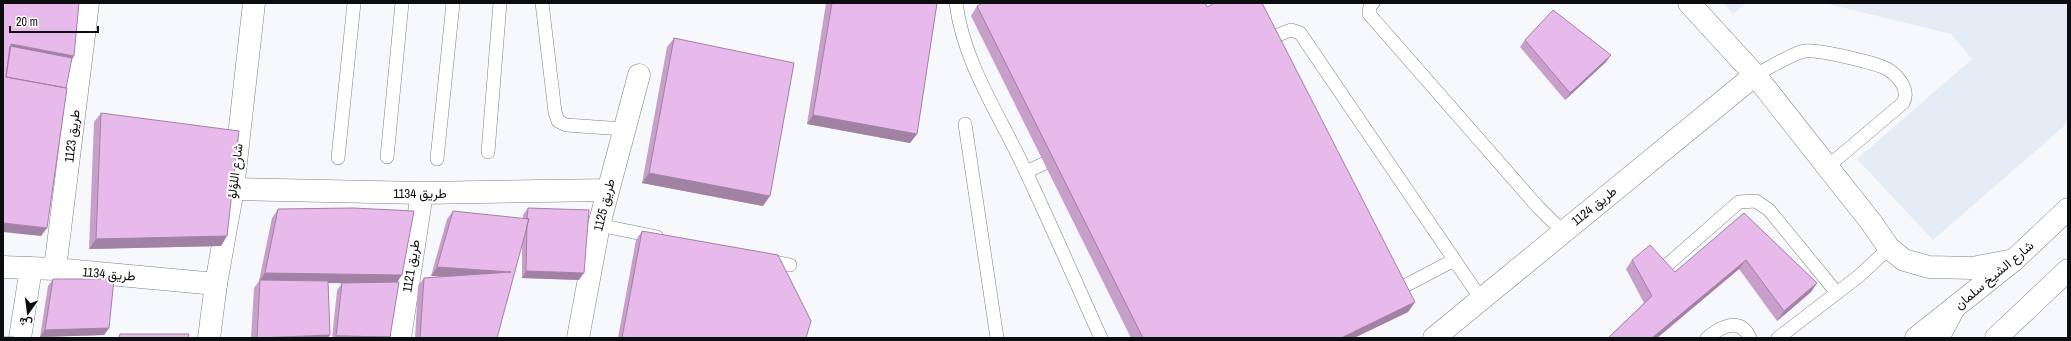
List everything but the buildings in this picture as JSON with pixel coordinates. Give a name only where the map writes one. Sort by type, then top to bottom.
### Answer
[{"type":"street","name":"طريق 1123","points":[[55,270],[88,3]]},
{"type":"street","name":"شارع اللؤلؤ","points":[[209,338],[216,284],[233,189],[254,3]]},
{"type":"street","points":[[1689,3],[1755,75],[1826,168],[1871,222],[1889,248],[1904,260],[1929,267],[1972,268],[2014,260]]},
{"type":"street","name":"طريق 1125","points":[[578,338],[599,225],[639,75]]},
{"type":"street","name":"طريق 1124","points":[[1434,338],[1755,75]]},
{"type":"street","name":"طريق 1134","points":[[233,189],[422,193],[608,190]]},
{"type":"street","name":"طريق 1121","points":[[400,338],[422,193]]},
{"type":"street","name":"شارع الشيخ سلمان","points":[[1916,338],[2014,260],[2068,209]]},
{"type":"street","name":"طريق 1134","points":[[3,267],[31,268],[216,284]]},
{"type":"street","points":[[20,338],[31,268]]},
{"type":"street","points":[[1996,338],[2068,270]]},
{"type":"street","points":[[1938,338],[1953,310]]},
{"type":"lane","points":[[338,158],[354,3]]},
{"type":"lane","points":[[387,158],[402,3]]},
{"type":"lane","points":[[437,159],[453,3]]},
{"type":"lane","points":[[488,152],[500,3]]},
{"type":"lane","points":[[542,3],[555,112],[558,121],[566,125],[624,129]]},
{"type":"lane","points":[[956,3],[963,38],[973,66],[1026,172],[1101,338]]},
{"type":"lane","points":[[1373,3],[1370,6],[1369,14],[1532,201],[1563,232]]},
{"type":"lane","points":[[1270,38],[1291,30],[1300,33],[1481,298]]},
{"type":"lane","points":[[1755,75],[1804,51],[1816,50],[1883,67],[1892,72],[1906,90],[1907,96],[1903,103],[1826,168]]},
{"type":"lane","points":[[965,124],[997,338]]},
{"type":"lane","points":[[1026,172],[1045,163]]},
{"type":"lane","points":[[1667,265],[1732,206],[1748,200],[1756,201],[1769,210],[1837,293]]},
{"type":"lane","points":[[599,225],[673,241]]},
{"type":"lane","points":[[1778,338],[1837,293],[1889,248]]},
{"type":"lane","points":[[751,257],[790,265]]},
{"type":"lane","points":[[1397,290],[1454,260]]},
{"type":"lane","points":[[1707,338],[1717,329],[1726,326],[1735,326],[1743,329],[1750,338]]},
{"type":"shaded area","points":[[1723,3],[1746,3],[1733,14]]},
{"type":"shaded area","points":[[1824,3],[2068,3],[2068,118],[2063,127],[1933,240],[1857,159],[1972,59],[1951,34]]}]
